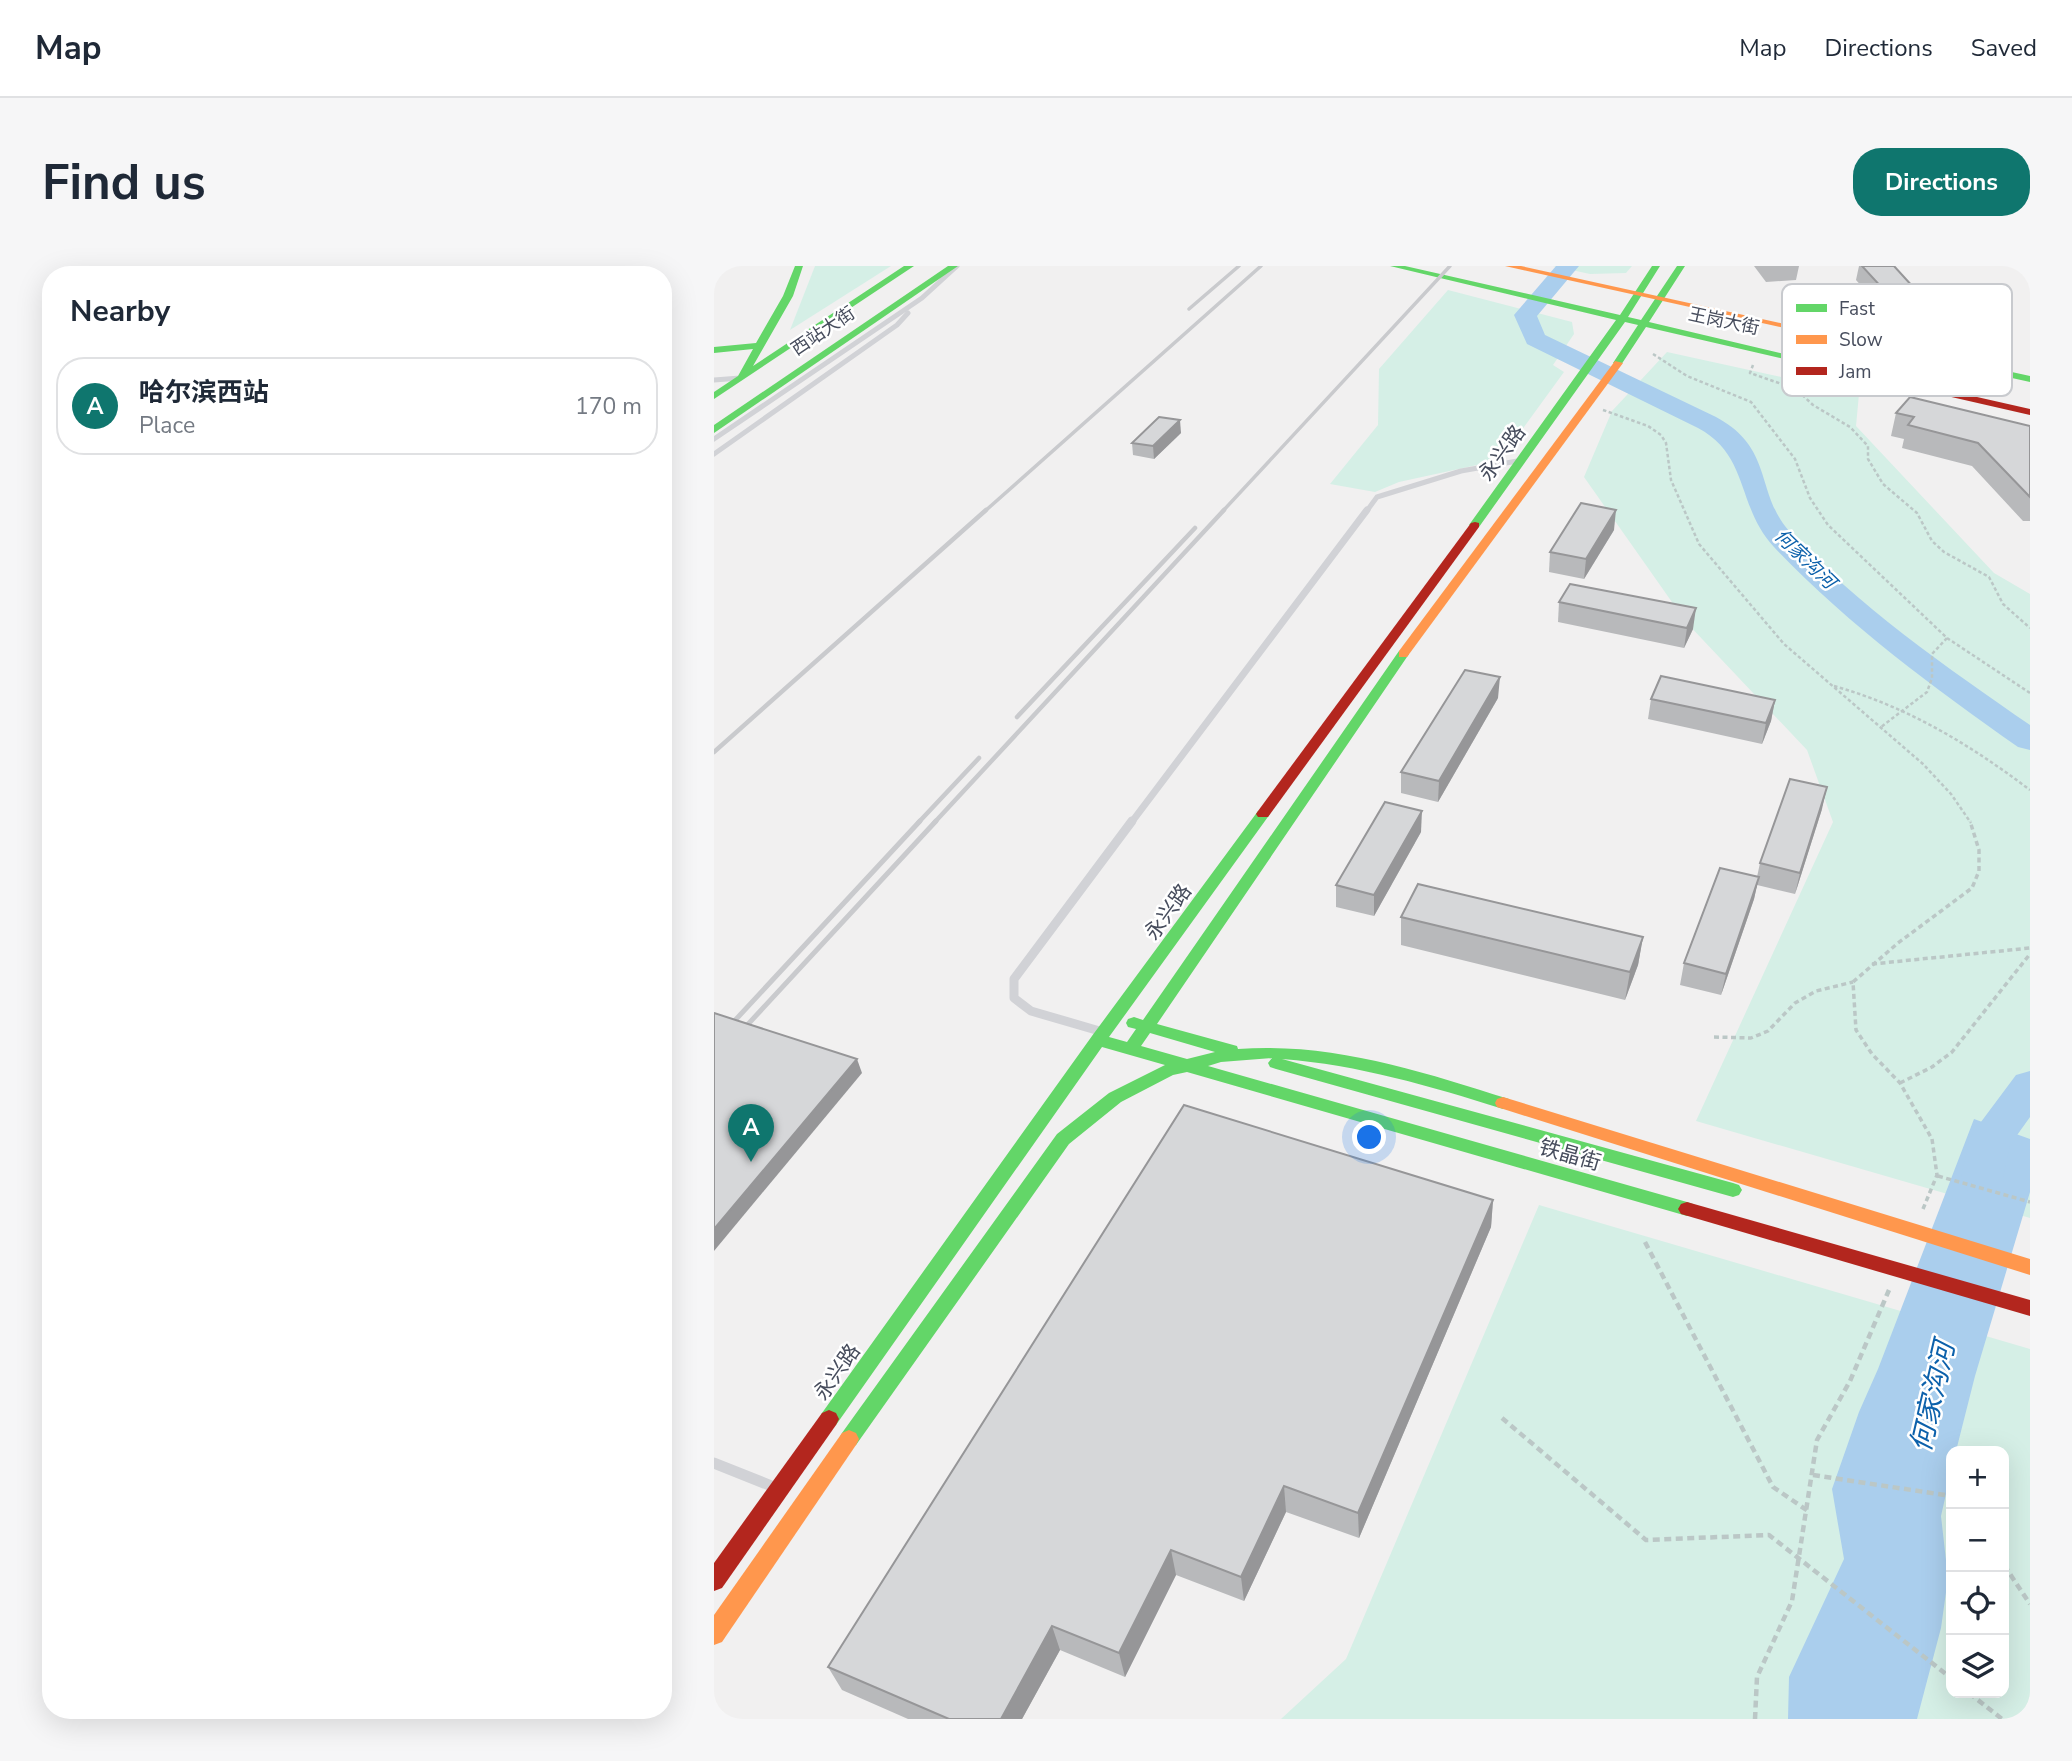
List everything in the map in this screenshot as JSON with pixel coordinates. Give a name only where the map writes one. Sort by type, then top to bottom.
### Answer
[{"type":"main road","points":[[742,378],[755,350],[788,296],[799,266]]},
{"type":"main road","name":"西站大街","points":[[714,396],[910,266]]},
{"type":"main road","name":"西站大街","points":[[714,430],[955,266]]},
{"type":"main road","name":"王岗大街","points":[[1394,266],[1782,354]]},
{"type":"main road","name":"永兴路","points":[[714,1581],[1102,1036],[1523,460],[1603,348],[1656,266]]},
{"type":"main road","name":"永兴路","points":[[1131,1049],[1372,696],[1601,387],[1681,266]]},
{"type":"main road","name":"王岗大街","points":[[1512,267],[1782,325]]},
{"type":"main road","points":[[714,349],[755,350]]},
{"type":"main road","points":[[714,356],[755,350]]},
{"type":"main road","name":"王岗大街","points":[[2012,375],[2030,379]]},
{"type":"main road","name":"王岗大街","points":[[1961,396],[2030,412]]},
{"type":"main road","name":"铁晶街","points":[[1117,1018],[1864,1226],[2030,1268]]},
{"type":"main road","name":"铁晶街","points":[[1102,1036],[1131,1049],[2030,1308]]},
{"type":"main road","points":[[714,1634],[805,1500],[1063,1139],[1108,1098],[1139,1081],[1196,1060],[1264,1051],[1295,1052],[1381,1068],[1869,1213],[2030,1268]]},
{"type":"lane","points":[[714,454],[897,325],[955,266]]},
{"type":"lane","points":[[714,439],[922,298]]},
{"type":"lane","points":[[714,380],[742,378]]},
{"type":"lane","points":[[1102,1036],[1031,1012],[1014,998],[1014,979],[1032,953],[1377,497],[1461,471],[1523,460]]},
{"type":"lane","points":[[714,1463],[779,1489]]},
{"type":"path","points":[[1772,352],[1751,366],[1750,373],[1782,384]]},
{"type":"path","points":[[1653,354],[1687,376],[1751,402],[1795,459],[1810,498],[1828,525],[1947,638],[2030,693]]},
{"type":"path","points":[[1803,396],[1813,405],[1850,427],[1868,446],[1868,458],[1883,484],[1917,513],[1932,541],[1944,552],[1989,577],[2003,604],[2030,628]]},
{"type":"path","points":[[1598,409],[1648,426],[1661,435],[1666,443],[1671,480],[1699,544],[1784,644],[1881,727],[1951,794],[1971,823],[1979,850],[1979,871],[1972,888],[1872,964],[1853,982],[1816,991],[1795,1003],[1768,1031],[1751,1038],[1714,1037]]},
{"type":"path","points":[[1881,727],[1927,692],[1931,682],[1930,657],[1934,648],[1947,638]]},
{"type":"path","points":[[1832,685],[1873,695],[1907,709],[1964,741],[2030,790]]},
{"type":"path","points":[[1872,964],[2030,948]]},
{"type":"path","points":[[1900,1083],[1932,1067],[1952,1052],[2030,954]]},
{"type":"path","points":[[1853,982],[1856,1030],[1872,1055],[1900,1083],[1932,1139],[1937,1175],[1921,1214]]},
{"type":"path","points":[[1937,1175],[2030,1202]]},
{"type":"path","points":[[1645,1242],[1773,1487],[1808,1511]]},
{"type":"path","points":[[1755,1719],[1757,1676],[1792,1601],[1808,1511],[1816,1440],[1850,1381],[1894,1278]]},
{"type":"path","points":[[1502,1418],[1646,1540],[1769,1535],[1946,1674]]},
{"type":"path","points":[[1813,1475],[1946,1495]]},
{"type":"path","points":[[2009,1572],[2030,1604]]},
{"type":"path","points":[[1976,1698],[2002,1719]]},
{"type":"green space","points":[[815,266],[891,266],[790,330]]},
{"type":"green space","points":[[1553,266],[1632,266],[1626,273],[1590,274]]},
{"type":"green space","points":[[1448,290],[1572,322],[1574,334],[1553,365],[1564,372],[1500,460],[1399,482],[1375,492],[1330,484],[1378,425],[1379,369]]},
{"type":"green space","points":[[1667,352],[1782,377],[1782,396],[1859,396],[1856,426],[1994,573],[2030,594],[2030,1218],[1696,1121],[1833,822],[1807,750],[1686,622],[1584,477],[1612,411]]},
{"type":"green space","points":[[1539,1205],[2030,1349],[2030,1719],[1281,1719],[1346,1659]]},
{"type":"water","points":[[1974,1119],[2030,1139],[2030,1192],[1975,1376],[1957,1446],[1946,1446],[1946,1494],[1941,1516],[1946,1592],[1941,1628],[1917,1719],[1788,1719],[1789,1677],[1844,1559],[1832,1489],[1859,1412]]},
{"type":"building","points":[[1862,266],[1894,266],[1910,284],[1878,284]]},
{"type":"building","points":[[1910,397],[2030,426],[2030,497],[1978,443],[1908,425],[1914,417],[1896,413]]},
{"type":"building","points":[[1159,417],[1180,420],[1153,446],[1132,443]]},
{"type":"building","points":[[1581,503],[1616,510],[1586,559],[1550,552]]},
{"type":"building","points":[[1570,584],[1696,608],[1687,628],[1559,602]]},
{"type":"building","points":[[1465,670],[1500,677],[1439,781],[1401,772]]},
{"type":"building","points":[[1661,676],[1775,700],[1766,723],[1651,699]]},
{"type":"building","points":[[1790,779],[1827,787],[1800,873],[1760,863]]},
{"type":"building","points":[[1385,802],[1422,811],[1374,895],[1336,885]]},
{"type":"building","points":[[1720,868],[1759,877],[1726,974],[1684,963]]},
{"type":"building","points":[[1418,884],[1643,937],[1630,972],[1401,917]]},
{"type":"building","points":[[714,1013],[857,1059],[714,1229]]},
{"type":"building","points":[[1184,1105],[1493,1200],[1358,1513],[1284,1486],[1241,1577],[1171,1550],[1119,1653],[1052,1626],[1001,1719],[949,1719],[828,1667]]},
{"type":"waterway","name":"何家沟河","points":[[1568,266],[1525,315],[1535,339],[1722,431],[1745,458],[1762,508],[1775,531],[1785,542],[1893,639],[2030,740]]},
{"type":"waterway","name":"何家沟河","points":[[1982,1178],[1990,1141],[2030,1086]]},
{"type":"railway","points":[[1189,309],[1239,266]]},
{"type":"railway","points":[[984,512],[1261,266]]},
{"type":"railway","points":[[1222,512],[1450,266]]},
{"type":"railway","points":[[714,752],[986,510]]},
{"type":"railway","points":[[934,823],[1224,510]]},
{"type":"railway","points":[[1017,717],[1195,528]]},
{"type":"railway","points":[[918,823],[979,758]]},
{"type":"railway","points":[[714,1043],[920,821]]},
{"type":"railway","points":[[714,1061],[936,821]]},
{"type":"traffic: fast","points":[[742,377],[788,296],[799,266]]},
{"type":"traffic: fast","points":[[714,396],[910,266]]},
{"type":"traffic: fast","points":[[714,430],[954,266]]},
{"type":"traffic: fast","points":[[1394,266],[1782,355]]},
{"type":"traffic: fast","points":[[1475,525],[1603,348],[1656,266]]},
{"type":"traffic: fast","points":[[1618,363],[1681,266]]},
{"type":"traffic: fast","points":[[714,350],[757,346]]},
{"type":"traffic: fast","points":[[2012,375],[2030,379]]},
{"type":"traffic: fast","points":[[1131,1049],[1403,654]]},
{"type":"traffic: fast","points":[[829,1419],[1098,1040],[1263,814]]},
{"type":"traffic: fast","points":[[1134,1023],[1231,1050]]},
{"type":"traffic: fast","points":[[1098,1040],[1687,1209]]},
{"type":"traffic: fast","points":[[849,1439],[1063,1139],[1115,1098],[1168,1071],[1221,1056],[1274,1052],[1329,1057],[1385,1068],[1503,1103]]},
{"type":"traffic: fast","points":[[1276,1063],[1733,1190]]},
{"type":"traffic: slow","points":[[1509,266],[1782,325]]},
{"type":"traffic: slow","points":[[1403,654],[1618,363]]},
{"type":"traffic: slow","points":[[1503,1103],[2030,1267]]},
{"type":"traffic: slow","points":[[714,1634],[849,1439]]},
{"type":"traffic: jam","points":[[1959,396],[2030,412]]},
{"type":"traffic: jam","points":[[1263,814],[1475,525]]},
{"type":"traffic: jam","points":[[1687,1209],[2030,1308]]},
{"type":"traffic: jam","points":[[714,1581],[829,1419]]},
{"type":"place","name":"哈尔滨西站","points":[[751,1162]]}]
